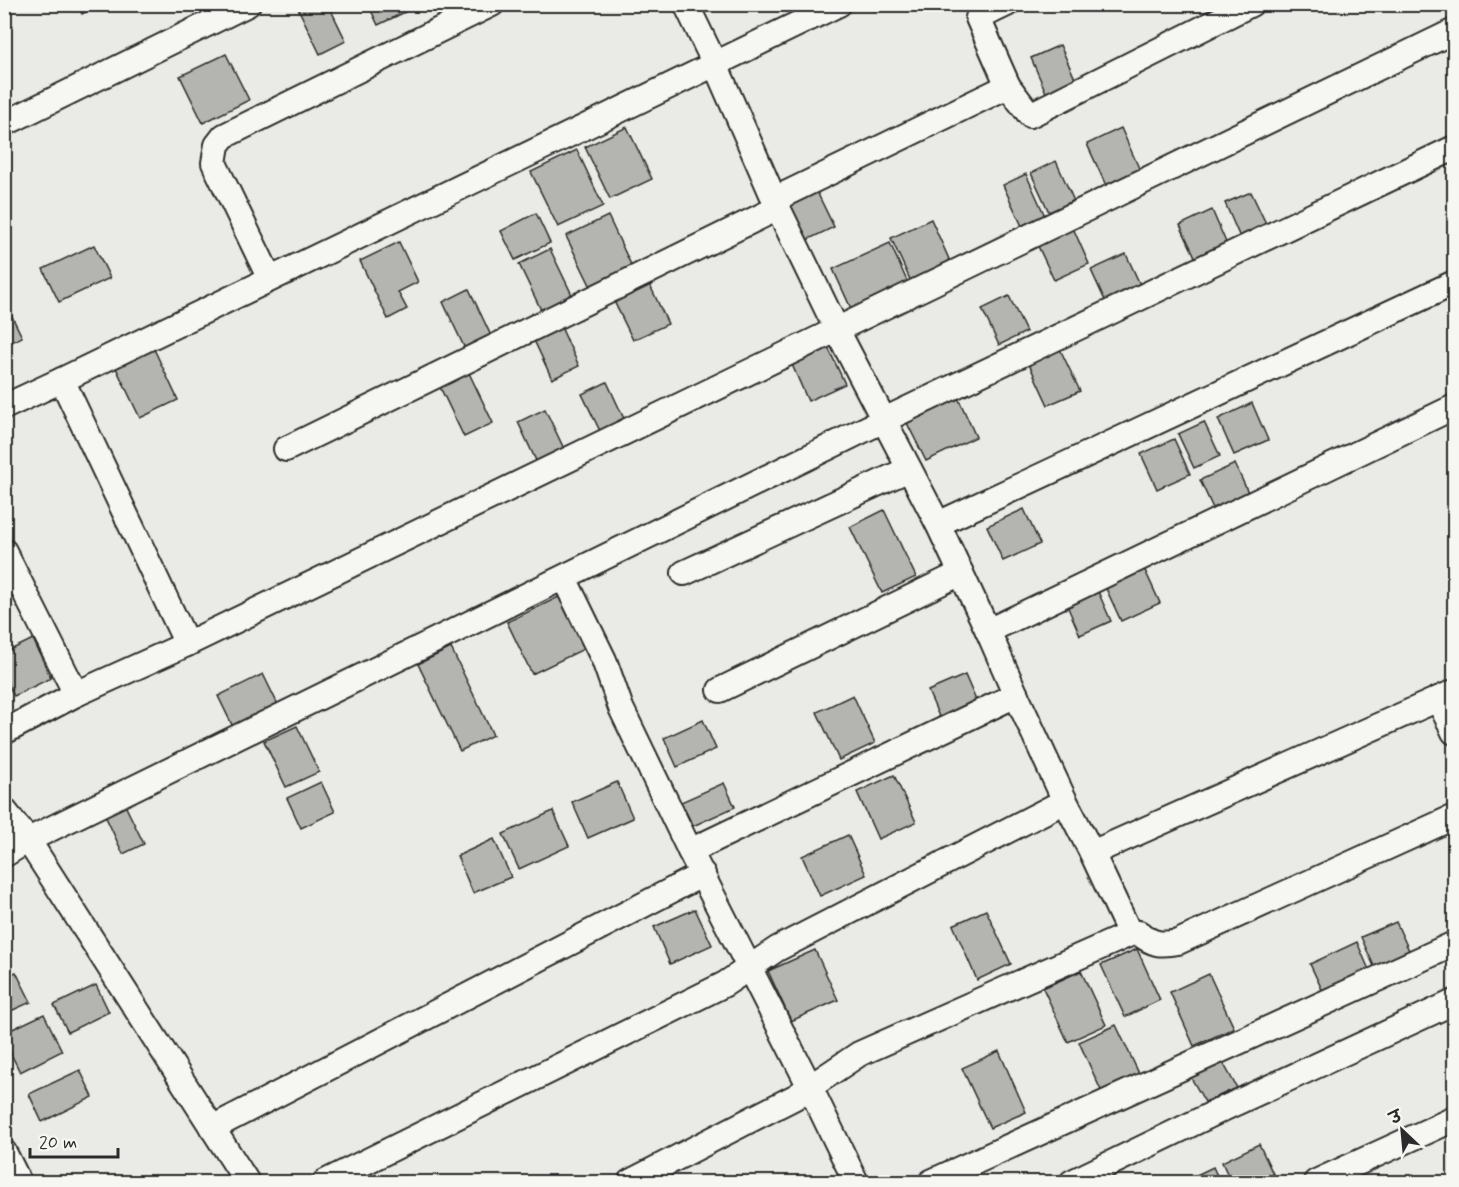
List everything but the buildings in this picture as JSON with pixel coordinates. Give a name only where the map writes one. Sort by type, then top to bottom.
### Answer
[{"type":"street","points":[[4,124],[248,4]]},
{"type":"street","points":[[270,279],[214,163],[218,145],[224,136],[492,4]]},
{"type":"street","points":[[686,4],[837,330],[938,524],[1065,801],[1130,934]]},
{"type":"street","points":[[4,407],[839,4]]},
{"type":"street","points":[[1007,4],[978,18],[1008,86],[1030,115],[1251,4]]},
{"type":"street","points":[[4,732],[76,694],[187,644],[1455,31]]},
{"type":"street","points":[[286,448],[777,204],[1008,86]]},
{"type":"street","points":[[4,855],[27,840],[884,420],[1455,148]]},
{"type":"street","points":[[938,524],[1455,283]]},
{"type":"street","points":[[62,381],[187,644]]},
{"type":"street","points":[[988,631],[1455,407]]},
{"type":"street","points":[[684,573],[909,469]]},
{"type":"street","points":[[4,551],[76,694]]},
{"type":"street","points":[[720,690],[961,573]]},
{"type":"street","points":[[564,578],[604,660],[621,708],[690,851],[810,1086],[856,1182]]},
{"type":"street","points":[[690,851],[1016,695]]},
{"type":"street","points":[[1092,853],[1446,696],[1455,732]]},
{"type":"street","points":[[325,1182],[724,984],[777,949],[1065,801]]},
{"type":"street","points":[[4,810],[27,840],[247,1182]]},
{"type":"street","points":[[630,1182],[795,1096],[859,1054],[1130,934],[1139,933],[1160,945],[1178,942],[1455,817]]},
{"type":"street","points":[[212,1128],[703,874]]},
{"type":"street","points":[[931,1182],[1455,944]]},
{"type":"street","points":[[1072,1182],[1224,1108],[1455,1002]]},
{"type":"street","points":[[1316,1182],[1455,1119]]},
{"type":"street","points":[[4,1152],[19,1182]]}]
